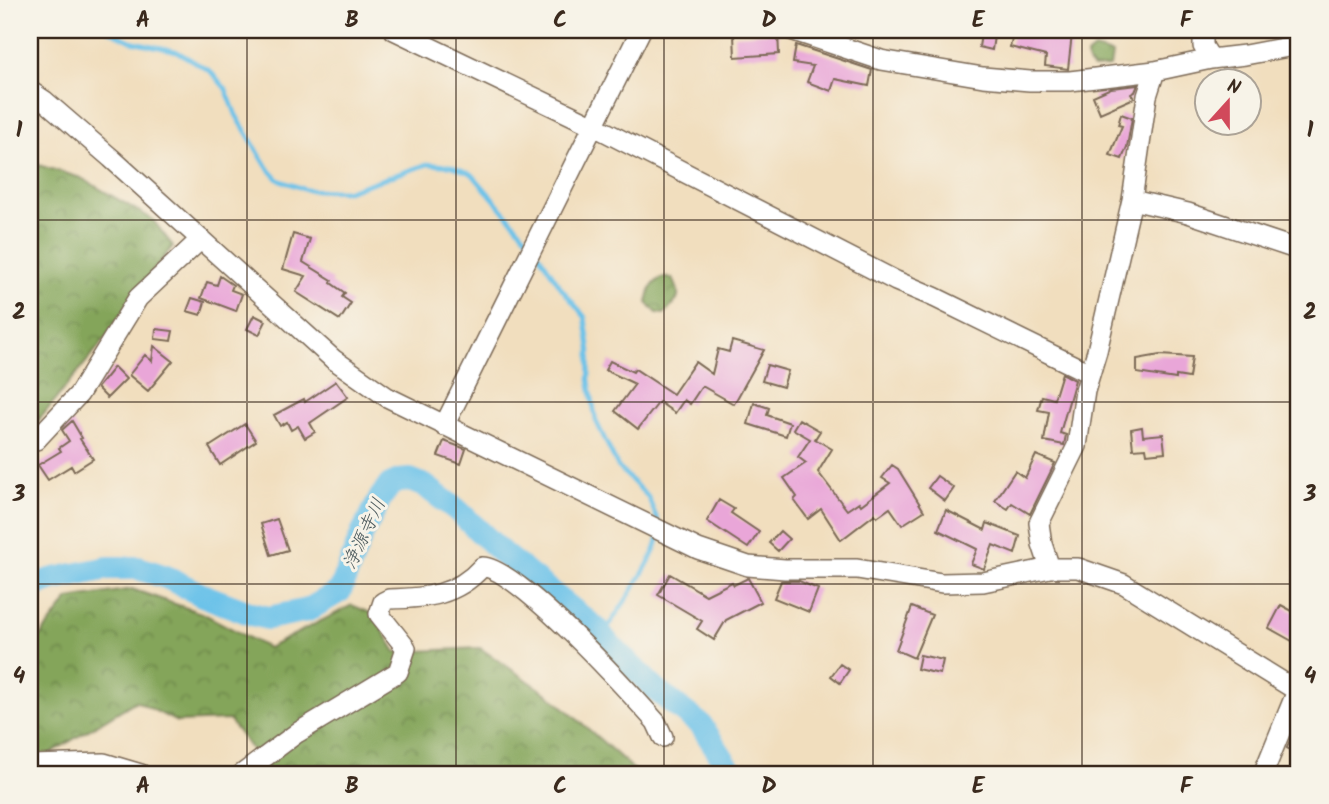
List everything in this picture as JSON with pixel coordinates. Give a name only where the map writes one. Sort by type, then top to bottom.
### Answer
[{"type":"street","points":[[394,30],[592,125],[896,281],[1089,373]]},
{"type":"street","points":[[444,426],[641,30]]},
{"type":"street","points":[[791,30],[881,60],[1030,81],[1070,81],[1155,71],[1299,45]]},
{"type":"street","points":[[1203,30],[1203,46],[1211,59]]},
{"type":"street","points":[[1050,568],[1041,544],[1039,523],[1077,446],[1089,373],[1097,351],[1132,200],[1147,96],[1155,71]]},
{"type":"street","points":[[30,91],[45,101],[333,359],[387,397],[698,549],[748,566],[858,569],[942,583],[983,582],[1050,568],[1078,568],[1124,584],[1299,690],[1263,774]]},
{"type":"street","points":[[1132,200],[1188,213],[1299,250]]},
{"type":"street","points":[[30,441],[36,440],[79,394],[138,298],[201,239]]},
{"type":"street","points":[[242,774],[297,733],[398,672],[406,648],[379,614],[383,602],[389,598],[444,593],[471,580],[482,566],[490,566],[522,589],[569,629],[656,722],[663,737]]},
{"type":"street","points":[[30,765],[104,762],[141,774]]},
{"type":"green space","points":[[1094,49],[1112,54],[1110,67],[1093,68],[1088,63],[1087,55]]},
{"type":"green space","points":[[35,164],[81,178],[152,219],[173,246],[139,288],[105,339],[30,431],[30,166]]},
{"type":"green space","points":[[664,277],[673,279],[678,298],[664,314],[657,313],[647,303],[652,287]]},
{"type":"green space","points":[[132,589],[204,614],[268,648],[352,605],[373,614],[396,652],[480,648],[552,697],[637,774],[270,774],[229,720],[177,722],[136,701],[46,756],[30,760],[30,643],[34,644],[69,599]]},
{"type":"building","points":[[1014,30],[1072,34],[1068,69],[1045,66],[1046,56],[1010,47]]},
{"type":"building","points":[[778,32],[779,54],[735,57],[734,35]]},
{"type":"building","points":[[981,34],[994,36],[992,50],[979,47]]},
{"type":"building","points":[[796,45],[872,70],[869,86],[835,79],[831,91],[807,82],[813,66],[793,63]]},
{"type":"building","points":[[1138,85],[1131,94],[1134,98],[1100,113],[1093,96],[1111,88]]},
{"type":"building","points":[[1121,114],[1132,118],[1122,159],[1110,155],[1122,126],[1118,125]]},
{"type":"building","points":[[293,234],[310,239],[303,262],[332,280],[331,283],[345,293],[342,297],[351,303],[340,320],[296,292],[306,276],[283,269]]},
{"type":"building","points":[[220,276],[233,285],[231,290],[242,294],[236,311],[201,298],[207,282],[217,285]]},
{"type":"building","points":[[192,298],[205,302],[201,315],[187,311]]},
{"type":"building","points":[[254,315],[266,321],[259,335],[247,329]]},
{"type":"building","points":[[156,329],[173,331],[171,341],[155,339]]},
{"type":"building","points":[[732,341],[764,350],[734,404],[702,386],[690,404],[684,400],[675,413],[659,402],[638,429],[615,411],[635,384],[605,370],[610,361],[633,372],[635,369],[673,394],[695,362],[712,374],[718,349],[729,352]]},
{"type":"building","points":[[154,346],[173,361],[148,391],[129,375],[145,355],[152,361]]},
{"type":"building","points":[[1160,355],[1192,357],[1189,378],[1176,376],[1176,379],[1137,373],[1137,359]]},
{"type":"building","points":[[767,365],[788,371],[783,387],[762,381]]},
{"type":"building","points":[[114,367],[126,379],[107,398],[97,388]]},
{"type":"building","points":[[1062,373],[1075,380],[1060,433],[1066,435],[1064,445],[1044,441],[1049,412],[1038,410],[1042,396],[1054,399]]},
{"type":"building","points":[[336,381],[348,397],[310,423],[315,432],[305,438],[298,426],[291,430],[287,422],[280,426],[274,415],[304,399],[305,402]]},
{"type":"building","points":[[754,403],[769,408],[767,415],[790,423],[786,436],[748,424]]},
{"type":"building","points":[[799,419],[820,431],[815,439],[832,449],[818,472],[847,510],[859,502],[861,505],[890,483],[882,478],[892,465],[898,469],[924,511],[902,525],[890,508],[877,517],[875,514],[841,540],[821,509],[808,519],[794,500],[797,497],[784,478],[806,463],[798,457],[810,439],[793,429]]},
{"type":"building","points":[[72,421],[93,459],[74,471],[71,466],[48,480],[38,465],[61,451],[59,448],[69,441],[62,430]]},
{"type":"building","points":[[245,424],[256,441],[220,465],[209,447]]},
{"type":"building","points":[[1142,427],[1143,436],[1163,434],[1165,452],[1147,454],[1146,448],[1133,449],[1131,429]]},
{"type":"building","points":[[444,441],[466,449],[461,464],[438,456]]},
{"type":"building","points":[[1036,455],[1055,463],[1030,514],[1012,503],[1008,509],[995,501],[1015,471],[1025,478]]},
{"type":"building","points":[[937,476],[954,488],[945,501],[928,488]]},
{"type":"building","points":[[719,500],[734,509],[731,513],[759,532],[748,548],[707,521]]},
{"type":"building","points":[[946,510],[985,530],[987,523],[1020,536],[1015,554],[993,545],[984,569],[971,564],[977,549],[938,530]]},
{"type":"building","points":[[277,519],[288,550],[271,555],[261,524]]},
{"type":"building","points":[[780,531],[789,539],[778,551],[769,543]]},
{"type":"building","points":[[670,574],[706,595],[732,582],[734,585],[748,578],[761,602],[726,620],[714,640],[697,629],[702,621],[658,595]]},
{"type":"building","points":[[781,581],[799,581],[818,589],[809,612],[774,598]]},
{"type":"building","points":[[1281,605],[1296,613],[1293,619],[1299,623],[1299,628],[1292,641],[1269,628]]},
{"type":"building","points":[[912,607],[932,615],[914,658],[896,650]]},
{"type":"building","points":[[920,655],[943,660],[940,674],[917,669]]},
{"type":"building","points":[[840,664],[849,670],[840,683],[831,676]]},
{"type":"building","points":[[1299,718],[1299,745],[1295,753],[1287,748]]},
{"type":"waterway","points":[[108,30],[131,41],[176,51],[210,71],[226,89],[236,115],[267,167],[279,180],[307,190],[347,191],[428,164],[452,166],[472,174],[530,241]]},
{"type":"waterway","points":[[537,251],[562,289],[585,317],[590,350],[589,380],[596,421],[618,467],[648,497],[658,521]]},
{"type":"waterway","name":"浄源寺川","points":[[30,587],[108,568],[138,568],[166,577],[202,595],[268,618],[308,610],[340,591],[362,534],[381,497],[390,485],[410,480],[425,486],[457,510],[504,555],[598,630],[657,691],[701,725],[733,774]]},
{"type":"waterway","points":[[602,636],[644,571],[658,537]]}]
